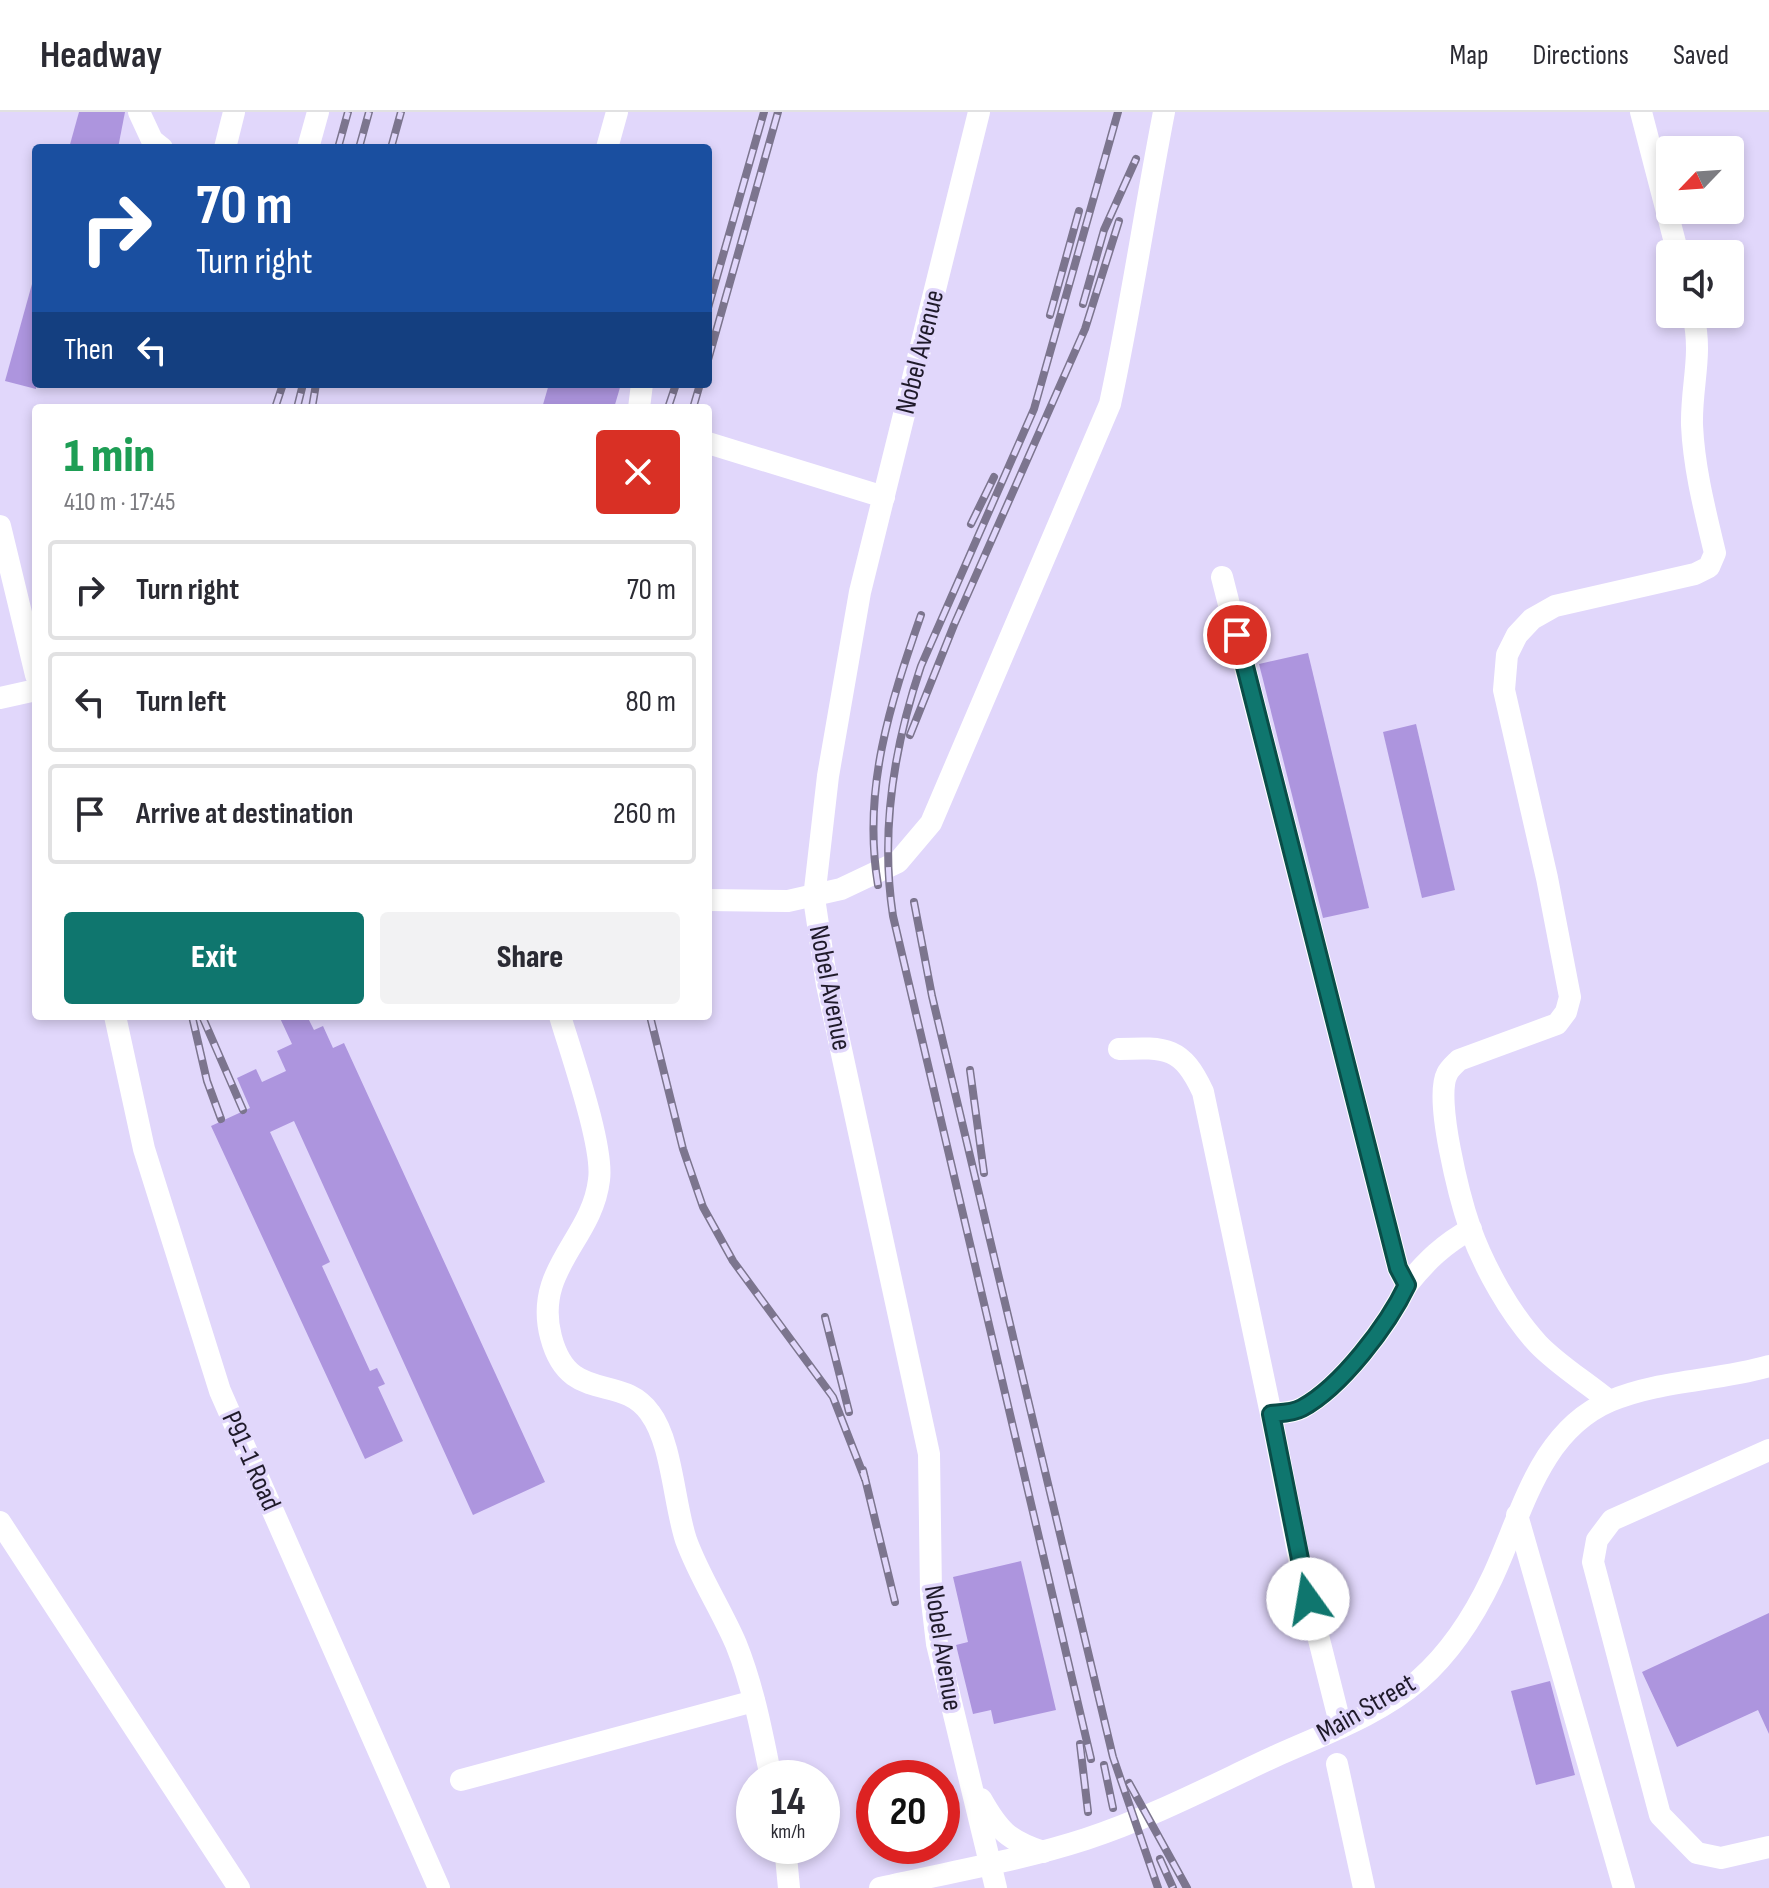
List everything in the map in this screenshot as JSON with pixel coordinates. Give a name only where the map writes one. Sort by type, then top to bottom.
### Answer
[{"type":"street","points":[[139,112],[157,144]]},
{"type":"street","points":[[226,144],[234,112]]},
{"type":"street","points":[[309,144],[318,112]]},
{"type":"street","points":[[608,144],[617,112]]},
{"type":"street","name":"Nobel Avenue","points":[[979,112],[884,497],[840,696],[814,898],[827,985],[929,1454],[933,1619],[993,1877]]},
{"type":"street","points":[[712,900],[814,898],[898,862],[931,823],[1110,404],[1164,112]]},
{"type":"street","points":[[1641,112],[1674,240]]},
{"type":"street","points":[[1609,1401],[1539,1345],[1524,1326],[1471,1229],[1442,1112],[1447,1072],[1459,1060],[1478,1050],[1542,1032],[1557,1024],[1566,1012],[1570,997],[1547,878],[1508,715],[1503,674],[1507,655],[1517,635],[1532,619],[1555,606],[1679,580],[1709,567],[1715,553],[1694,448],[1692,420],[1699,365],[1695,328]]},
{"type":"street","points":[[712,444],[884,497]]},
{"type":"street","points":[[0,526],[32,658]]},
{"type":"street","points":[[1222,577],[1398,1268],[1407,1285]]},
{"type":"street","points":[[0,698],[32,691]]},
{"type":"street","name":"P91-1 Road","points":[[116,1020],[144,1149],[220,1391],[439,1888]]},
{"type":"street","points":[[561,1020],[598,1155],[600,1179],[588,1214],[552,1276],[547,1317],[550,1334],[566,1370],[581,1381],[638,1400],[650,1413],[659,1431],[687,1542],[735,1642],[754,1701],[767,1760]]},
{"type":"street","points":[[1119,1049],[1159,1048],[1179,1054],[1193,1070],[1203,1092],[1301,1568],[1341,1727]]},
{"type":"street","points":[[1271,1414],[1299,1410],[1332,1385],[1398,1306],[1407,1285],[1425,1261],[1447,1242],[1471,1229]]},
{"type":"street","name":"Main Street","points":[[880,1888],[927,1877],[993,1877],[1035,1854],[1128,1823],[1341,1727],[1397,1696],[1443,1658],[1457,1639],[1492,1579],[1538,1469],[1588,1413],[1609,1401],[1769,1366]]},
{"type":"street","points":[[1769,1450],[1612,1520],[1597,1540],[1593,1562],[1660,1815],[1697,1853],[1721,1858],[1769,1847]]},
{"type":"street","points":[[1517,1515],[1624,1888]]},
{"type":"street","points":[[0,1522],[239,1888]]},
{"type":"street","points":[[461,1780],[754,1701]]},
{"type":"street","points":[[1337,1764],[1364,1888]]},
{"type":"street","points":[[968,1777],[1002,1832],[1035,1854],[1012,1874],[1007,1888]]},
{"type":"street","points":[[787,1864],[789,1888]]},
{"type":"street","points":[[927,1877],[959,1888]]},
{"type":"building","points":[[79,112],[125,112],[119,144],[70,144]]},
{"type":"building","points":[[32,284],[32,388],[5,381]]},
{"type":"building","points":[[548,388],[620,388],[615,404],[543,404]]},
{"type":"building","points":[[1308,653],[1369,908],[1323,918],[1259,664]]},
{"type":"building","points":[[1416,724],[1455,890],[1422,898],[1383,732]]},
{"type":"building","points":[[281,1020],[309,1020],[314,1030],[323,1026],[333,1048],[344,1043],[545,1482],[473,1515],[294,1121],[270,1132],[330,1262],[322,1266],[370,1371],[377,1368],[385,1384],[378,1387],[403,1441],[365,1459],[211,1126],[250,1108],[237,1078],[256,1069],[262,1082],[286,1071],[277,1051],[292,1044]]},
{"type":"building","points":[[1021,1561],[1056,1710],[994,1724],[991,1710],[973,1714],[956,1645],[968,1642],[953,1577]]},
{"type":"building","points":[[1769,1613],[1769,1734],[1758,1710],[1677,1747],[1642,1672]]},
{"type":"building","points":[[1550,1681],[1575,1775],[1536,1785],[1511,1691]]},
{"type":"railway","points":[[339,144],[348,112]]},
{"type":"railway","points":[[360,144],[369,112]]},
{"type":"railway","points":[[392,144],[401,112]]},
{"type":"railway","points":[[712,294],[764,112]]},
{"type":"railway","points":[[712,346],[778,112]]},
{"type":"railway","points":[[1091,1759],[893,916],[888,852],[897,758],[921,666],[1034,409],[1118,112]]},
{"type":"railway","points":[[1083,304],[1104,230],[1136,159]]},
{"type":"railway","points":[[1050,315],[1079,211]]},
{"type":"railway","points":[[910,735],[954,625],[1085,329],[1119,221]]},
{"type":"railway","points":[[276,404],[282,388]]},
{"type":"railway","points":[[298,404],[302,388]]},
{"type":"railway","points":[[313,404],[315,388]]},
{"type":"railway","points":[[669,404],[675,388]]},
{"type":"railway","points":[[694,404],[699,388]]},
{"type":"railway","points":[[971,524],[994,477]]},
{"type":"railway","points":[[878,885],[874,850],[876,781],[890,714],[921,615]]},
{"type":"railway","points":[[914,902],[932,996],[1113,1757],[1158,1888]]},
{"type":"railway","points":[[193,1020],[207,1081],[221,1119]]},
{"type":"railway","points":[[204,1020],[243,1110]]},
{"type":"railway","points":[[651,1020],[683,1149],[703,1207],[733,1261],[833,1397],[865,1479]]},
{"type":"railway","points":[[970,1070],[984,1173]]},
{"type":"railway","points":[[825,1317],[849,1412]]},
{"type":"railway","points":[[863,1470],[895,1602]]},
{"type":"railway","points":[[1080,1744],[1088,1812]]},
{"type":"railway","points":[[1104,1765],[1113,1808]]},
{"type":"railway","points":[[1129,1783],[1187,1888]]},
{"type":"railway","points":[[1160,1859],[1173,1888]]},
{"type":"route","points":[[1237,635],[1398,1268],[1407,1285],[1398,1306],[1332,1385],[1299,1410],[1271,1414],[1308,1599]]}]
